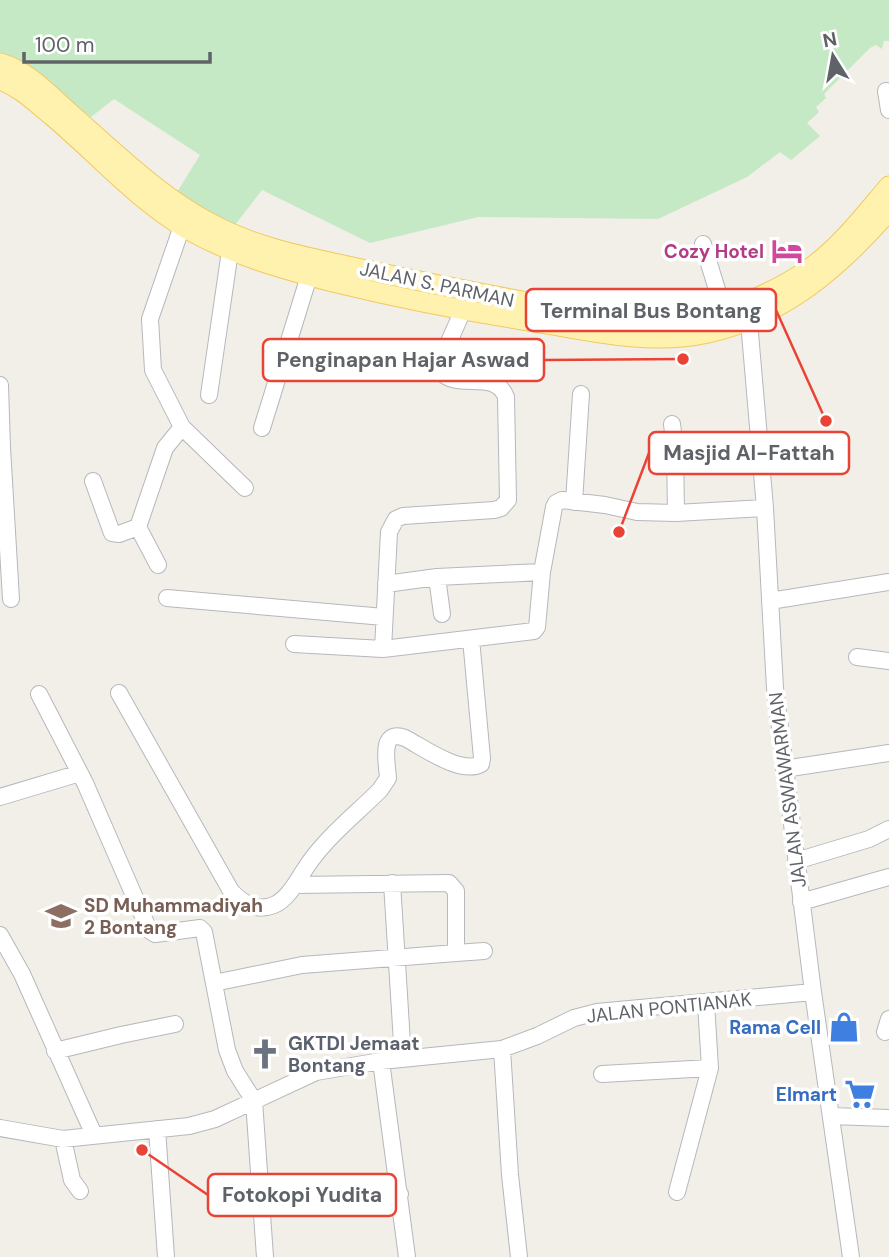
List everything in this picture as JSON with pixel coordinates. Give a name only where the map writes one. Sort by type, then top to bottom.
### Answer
[{"type":"main road","name":"JALAN S. PARMAN","points":[[0,63],[25,74],[169,196],[209,223],[263,246],[438,285],[626,320],[677,321],[723,309],[749,311],[786,301],[829,273],[858,247],[889,211]]},
{"type":"main road","name":"JALAN S. PARMAN","points":[[0,80],[26,94],[137,193],[182,226],[230,251],[309,276],[463,310],[612,334],[680,338],[710,333],[749,311],[811,267],[889,186]]},
{"type":"street","points":[[886,90],[889,110]]},
{"type":"street","points":[[182,226],[152,312],[149,328],[152,363],[156,378],[182,428],[245,488]]},
{"type":"street","points":[[703,244],[723,309]]},
{"type":"street","points":[[209,395],[230,251]]},
{"type":"street","points":[[262,428],[309,276]]},
{"type":"street","points":[[383,644],[389,532],[396,519],[403,516],[494,510],[501,508],[508,500],[506,397],[503,390],[498,384],[449,379],[440,372],[441,360],[463,310]]},
{"type":"street","name":"JALAN ASWAWARMAN","points":[[749,311],[765,508],[775,688],[801,902],[850,1257]]},
{"type":"street","points":[[0,387],[1,448],[11,599]]},
{"type":"street","points":[[575,502],[581,394]]},
{"type":"street","points":[[672,424],[676,513]]},
{"type":"street","points":[[130,531],[165,448],[182,428]]},
{"type":"street","points":[[93,481],[112,533],[130,531]]},
{"type":"street","points":[[295,644],[383,644],[471,639],[534,631],[537,628],[542,572],[554,507],[562,500],[637,512],[676,513],[765,508]]},
{"type":"street","points":[[130,531],[158,565]]},
{"type":"street","points":[[386,584],[437,577],[542,572]]},
{"type":"street","points":[[437,577],[442,614]]},
{"type":"street","points":[[769,601],[889,582]]},
{"type":"street","points":[[167,598],[384,617]]},
{"type":"street","points":[[119,694],[231,891],[239,900],[260,908],[280,901],[295,885],[315,855],[384,784],[387,741],[399,736],[457,766],[474,768],[481,764],[471,639]]},
{"type":"street","points":[[857,657],[889,661]]},
{"type":"street","points":[[39,694],[80,773],[149,930],[155,934],[203,929],[230,1060],[254,1101],[265,1257]]},
{"type":"street","points":[[784,769],[889,753]]},
{"type":"street","points":[[0,797],[80,773]]},
{"type":"street","points":[[796,861],[869,839],[889,829]]},
{"type":"street","points":[[801,902],[889,877]]},
{"type":"street","points":[[392,883],[403,1059]]},
{"type":"street","points":[[295,885],[449,883],[456,891],[456,953]]},
{"type":"street","points":[[0,935],[22,974],[94,1135]]},
{"type":"street","points":[[214,983],[302,965],[484,951]]},
{"type":"street","name":"JALAN PONTIANAK","points":[[0,1128],[63,1139],[189,1126],[215,1119],[316,1072],[381,1061],[502,1049],[597,1012],[813,992]]},
{"type":"street","points":[[677,1192],[710,1068],[706,1003]]},
{"type":"street","points":[[55,1052],[175,1024]]},
{"type":"street","points":[[502,1049],[510,1175],[519,1257]]},
{"type":"street","points":[[381,1061],[407,1257]]},
{"type":"street","points":[[602,1074],[710,1068]]},
{"type":"street","points":[[831,1116],[889,1118]]},
{"type":"street","points":[[157,1129],[166,1257]]},
{"type":"street","points":[[63,1139],[72,1180],[80,1191]]},
{"type":"street","points":[[261,1208],[400,1194]]},
{"type":"green space","points":[[0,0],[889,0],[889,41],[884,41],[882,49],[876,45],[870,48],[824,94],[826,98],[816,107],[819,112],[807,123],[820,136],[791,160],[780,152],[747,177],[658,219],[478,217],[370,243],[262,190],[231,230],[176,194],[200,155],[114,99],[91,117],[9,56],[0,57]]},
{"type":"place","name":"Cozy Hotel","points":[[787,251]]},
{"type":"place","name":"Penginapan Hajar Aswad","points":[[683,359]]},
{"type":"place","name":"Terminal Bus Bontang","points":[[826,421]]},
{"type":"place","name":"Masjid Al-Fattah","points":[[619,532]]},
{"type":"place","name":"SD Muhammadiyah 2 Bontang","points":[[61,916]]},
{"type":"place","name":"Rama Cell","points":[[844,1027]]},
{"type":"place","name":"GKTDI Jemaat Bontang","points":[[265,1054]]},
{"type":"place","name":"Elmart","points":[[860,1094]]},
{"type":"place","name":"Fotokopi Yudita","points":[[142,1150]]}]
